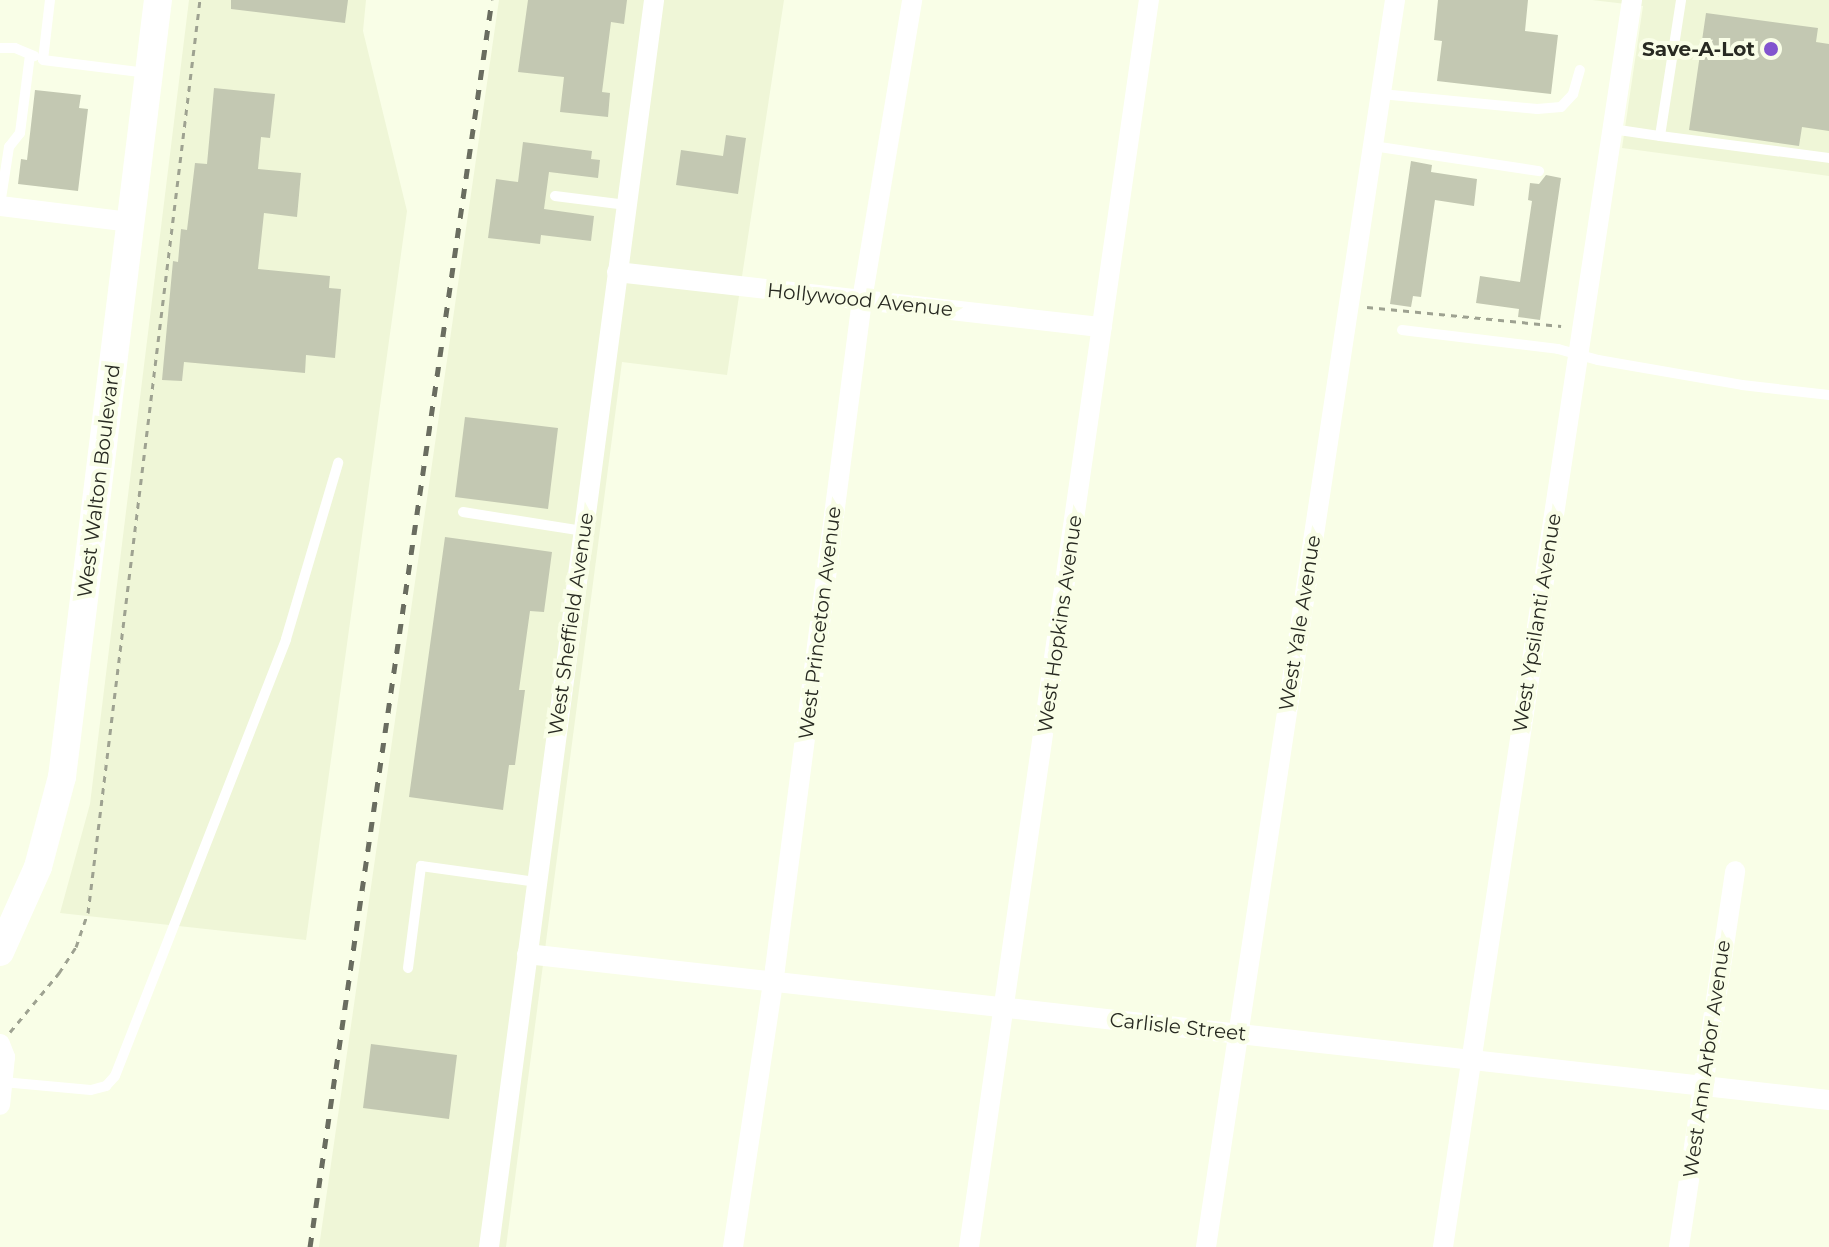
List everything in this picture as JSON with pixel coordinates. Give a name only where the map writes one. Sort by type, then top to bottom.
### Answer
[{"type":"main road","name":"West Walton Boulevard","points":[[0,952],[38,867],[62,777],[158,0]]},
{"type":"street","name":"West Sheffield Avenue","points":[[489,1247],[654,0]]},
{"type":"street","name":"West Princeton Avenue","points":[[733,1247],[773,982],[862,300],[912,0]]},
{"type":"street","name":"West Hopkins Avenue","points":[[969,1247],[1149,0]]},
{"type":"street","name":"West Yale Avenue","points":[[1206,1247],[1395,0]]},
{"type":"street","name":"West Ypsilanti Avenue","points":[[1443,1247],[1632,0]]},
{"type":"street","points":[[0,206],[131,222]]},
{"type":"street","name":"Hollywood Avenue","points":[[617,272],[1102,327]]},
{"type":"street","name":"West Ann Arbor Avenue","points":[[1679,1247],[1735,871]]},
{"type":"street","name":"Carlisle Street","points":[[527,954],[1829,1100]]},
{"type":"street","points":[[0,1044],[5,1057],[0,1105]]},
{"type":"lane","points":[[43,60],[50,0]]},
{"type":"lane","points":[[1660,136],[1681,0]]},
{"type":"lane","points":[[0,48],[15,48],[43,60],[150,73]]},
{"type":"lane","points":[[0,206],[9,147],[20,133],[30,55]]},
{"type":"lane","points":[[1381,94],[1537,109],[1561,107],[1573,94],[1580,70]]},
{"type":"lane","points":[[1612,129],[1829,158]]},
{"type":"lane","points":[[1373,146],[1539,171]]},
{"type":"lane","points":[[555,196],[626,205]]},
{"type":"lane","points":[[1402,330],[1578,354],[1742,385],[1829,395]]},
{"type":"lane","points":[[1,1092],[91,1090],[106,1086],[115,1076],[286,639],[338,463]]},
{"type":"lane","points":[[463,512],[583,531]]},
{"type":"lane","points":[[408,968],[421,866],[537,882]]},
{"type":"path","points":[[0,1044],[59,973],[76,947],[88,913],[200,0]]},
{"type":"path","points":[[1367,307],[1561,326]]},
{"type":"shaded area","points":[[189,0],[366,0],[363,31],[407,211],[306,940],[60,913],[90,804]]},
{"type":"shaded area","points":[[499,0],[784,0],[727,375],[622,362],[506,1247],[319,1247]]},
{"type":"shaded area","points":[[1592,0],[1829,0],[1829,176],[1622,148],[1643,6]]},
{"type":"building","points":[[231,0],[348,0],[345,23],[231,9]]},
{"type":"building","points":[[528,0],[627,0],[624,24],[611,22],[602,92],[610,93],[608,117],[560,112],[564,77],[518,72]]},
{"type":"building","points":[[1438,0],[1528,0],[1525,31],[1558,35],[1551,94],[1437,81],[1442,41],[1434,40]]},
{"type":"building","points":[[1706,13],[1818,28],[1816,42],[1829,44],[1829,131],[1802,127],[1799,146],[1689,130]]},
{"type":"building","points":[[214,88],[275,94],[270,138],[261,137],[258,169],[301,173],[297,217],[264,213],[258,269],[330,276],[329,288],[341,289],[335,358],[306,355],[305,373],[184,362],[182,381],[162,380],[173,261],[178,262],[181,229],[187,230],[195,163],[207,164]]},
{"type":"building","points":[[35,90],[81,95],[79,108],[88,109],[78,191],[18,184],[21,159],[27,160]]},
{"type":"building","points":[[726,135],[746,138],[738,194],[676,185],[681,150],[723,156]]},
{"type":"building","points":[[523,142],[592,151],[591,159],[600,160],[598,178],[549,172],[544,209],[594,216],[591,241],[541,235],[540,244],[488,238],[496,179],[518,182]]},
{"type":"building","points":[[1411,161],[1432,165],[1431,172],[1477,179],[1474,206],[1435,200],[1421,297],[1413,296],[1411,307],[1390,304]]},
{"type":"building","points":[[1546,175],[1561,178],[1540,320],[1518,317],[1519,309],[1476,303],[1480,276],[1520,282],[1532,201],[1528,200],[1530,183],[1539,184]]},
{"type":"building","points":[[465,417],[558,428],[548,509],[455,497]]},
{"type":"building","points":[[445,537],[552,552],[544,612],[530,611],[519,690],[525,690],[515,765],[509,765],[503,810],[409,797]]},
{"type":"building","points":[[371,1044],[457,1055],[449,1119],[363,1108]]},
{"type":"railway","points":[[310,1247],[492,0]]},
{"type":"place","name":"Save-A-Lot","points":[[1771,49]]}]
